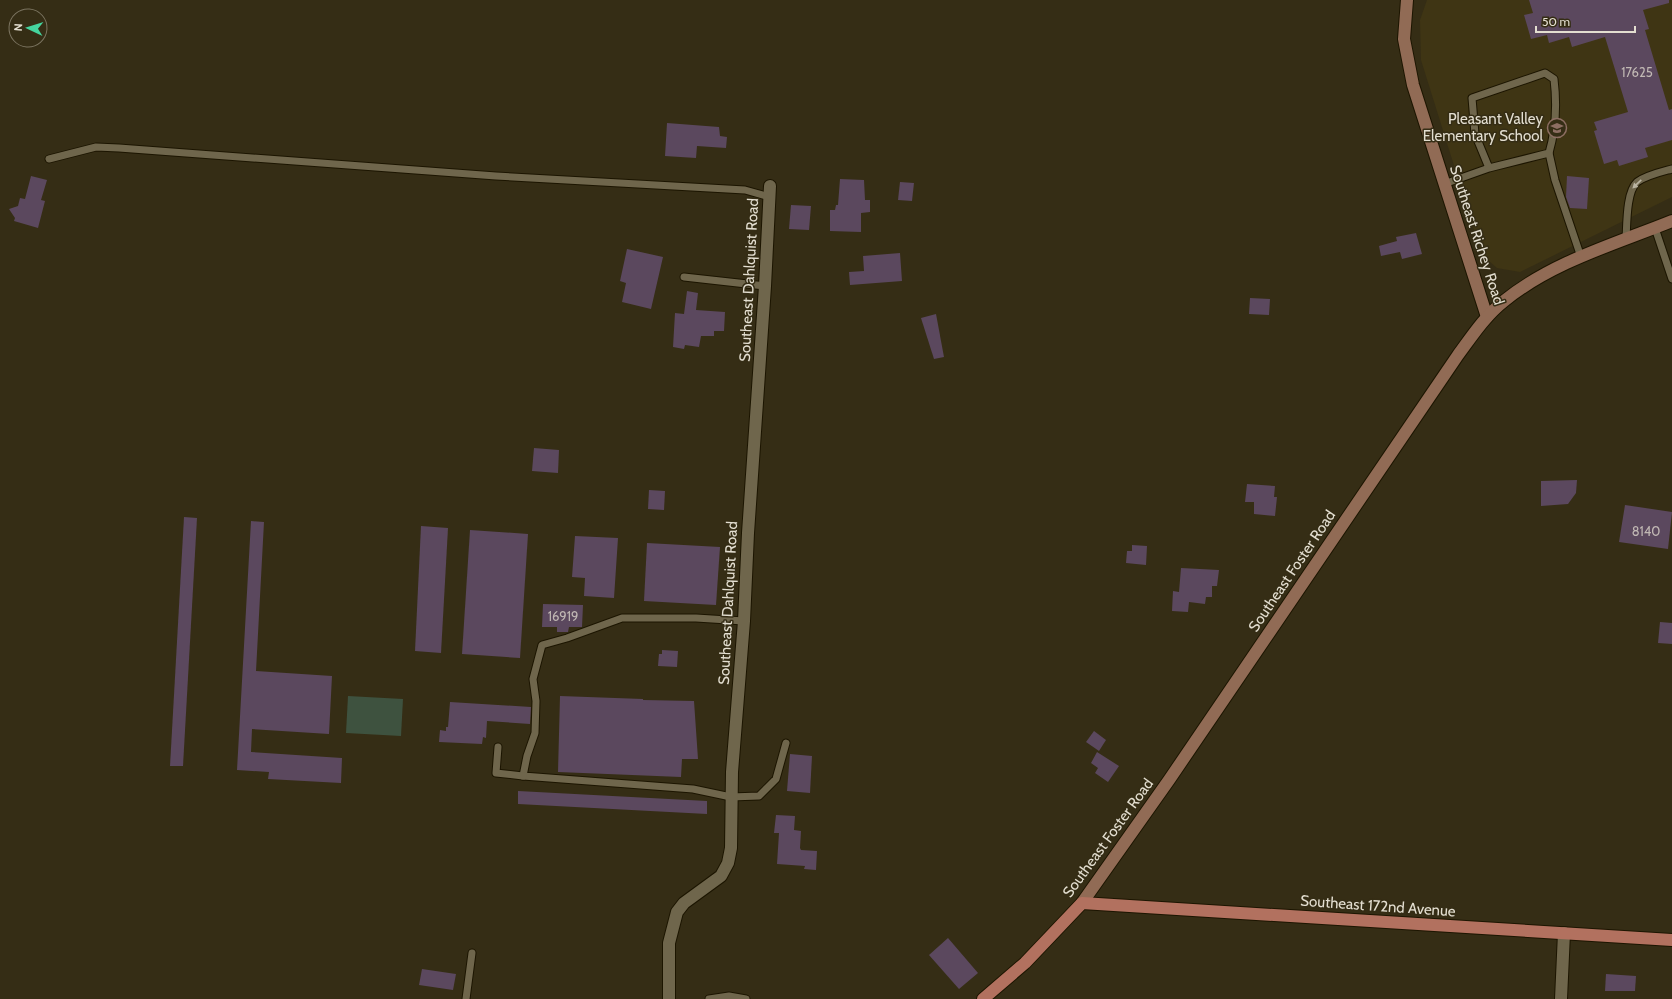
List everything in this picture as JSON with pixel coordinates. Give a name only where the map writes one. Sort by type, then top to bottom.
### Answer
[{"type":"main road","name":"Southeast Richey Road","points":[[1407,0],[1404,39],[1406,59],[1487,317]]},
{"type":"main road","name":"Southeast Foster Road","points":[[983,999],[1026,963],[1082,903],[1169,780],[1458,355],[1487,317],[1503,302],[1531,282],[1581,257],[1672,221]]},
{"type":"main road","name":"Southeast 172nd Avenue","points":[[1082,903],[1672,940]]},
{"type":"street","name":"Southeast Dahlquist Road","points":[[669,999],[669,943],[678,912],[684,903],[721,876],[728,863],[731,848],[732,797],[744,621],[748,533],[766,286],[770,192]]},
{"type":"street","points":[[1561,999],[1564,933]]},
{"type":"lane","points":[[1489,168],[1475,134],[1472,98],[1545,73],[1554,79],[1556,97],[1554,138],[1549,153],[1554,180],[1581,257]]},
{"type":"lane","points":[[49,159],[96,147],[119,148],[488,175],[770,192]]},
{"type":"lane","points":[[1444,184],[1489,168],[1549,153]]},
{"type":"lane","points":[[1626,239],[1631,191],[1637,182],[1653,174],[1672,168]]},
{"type":"lane","points":[[1655,228],[1672,279]]},
{"type":"lane","points":[[684,277],[766,286]]},
{"type":"lane","points":[[523,776],[527,756],[535,733],[536,701],[532,679],[542,645],[567,638],[622,618],[696,618],[744,621]]},
{"type":"lane","points":[[498,747],[496,773],[693,789],[732,797],[760,796],[776,779],[786,743]]},
{"type":"lane","points":[[466,999],[472,953]]},
{"type":"lane","points":[[709,999],[729,996],[746,999]]},
{"type":"shaded area","name":"Pleasant Valley Elementary School","points":[[1427,0],[1672,0],[1672,197],[1520,272],[1497,268],[1482,255],[1421,60],[1420,20]]},
{"type":"green space","points":[[348,696],[403,699],[401,736],[346,733]]},
{"type":"building","points":[[1529,0],[1669,0],[1669,3],[1643,10],[1649,29],[1645,30],[1669,110],[1672,109],[1672,140],[1645,148],[1648,157],[1619,166],[1617,160],[1604,164],[1594,131],[1597,130],[1594,122],[1628,112],[1605,37],[1572,47],[1569,37],[1549,43],[1547,35],[1531,39],[1524,15],[1533,13]]},
{"type":"building","points":[[667,123],[719,127],[720,136],[727,137],[726,148],[697,146],[696,158],[665,156]]},
{"type":"building","points":[[31,176],[47,180],[41,200],[45,201],[38,228],[14,221],[15,218],[9,209],[18,206],[20,198],[25,199]]},
{"type":"building","points":[[1567,176],[1589,178],[1587,209],[1570,208],[1566,197]]},
{"type":"building","points":[[840,179],[864,180],[865,200],[870,200],[870,212],[861,213],[861,232],[830,231],[830,210],[835,210],[836,205],[838,205]]},
{"type":"building","points":[[900,182],[914,183],[912,201],[898,200]]},
{"type":"building","points":[[791,205],[811,206],[809,230],[789,229]]},
{"type":"building","points":[[1416,233],[1422,254],[1402,259],[1400,252],[1381,256],[1379,246],[1397,241],[1396,237]]},
{"type":"building","points":[[627,249],[663,257],[651,309],[622,302],[626,283],[620,281]]},
{"type":"building","points":[[900,253],[902,281],[850,285],[849,272],[864,271],[863,256]]},
{"type":"building","points":[[687,291],[698,293],[696,310],[725,312],[724,331],[714,331],[714,336],[701,336],[699,347],[685,345],[684,349],[673,347],[675,313],[684,314]]},
{"type":"building","points":[[1250,298],[1270,299],[1269,315],[1249,314]]},
{"type":"building","points":[[936,314],[944,357],[934,359],[921,318]]},
{"type":"building","points":[[534,448],[559,450],[558,473],[532,471]]},
{"type":"building","points":[[1577,480],[1576,493],[1568,504],[1541,506],[1541,481]]},
{"type":"building","points":[[1247,484],[1275,486],[1274,497],[1277,497],[1275,516],[1254,514],[1254,502],[1245,502]]},
{"type":"building","points":[[649,490],[665,491],[664,510],[648,509]]},
{"type":"building","points":[[1625,505],[1672,512],[1668,549],[1619,542]]},
{"type":"building","points":[[184,517],[197,518],[183,766],[170,766]]},
{"type":"building","points":[[251,521],[264,522],[256,671],[332,676],[329,734],[252,729],[251,752],[342,758],[341,783],[268,779],[269,772],[237,770]]},
{"type":"building","points":[[421,526],[448,528],[441,653],[415,651]]},
{"type":"building","points":[[470,530],[528,534],[520,658],[462,654]]},
{"type":"building","points":[[575,536],[618,538],[614,598],[584,596],[585,578],[572,577]]},
{"type":"building","points":[[647,543],[720,547],[716,605],[644,601]]},
{"type":"building","points":[[1132,545],[1147,546],[1146,565],[1126,563],[1127,551],[1132,551]]},
{"type":"building","points":[[1181,568],[1219,570],[1217,586],[1212,586],[1212,597],[1206,597],[1205,604],[1189,602],[1188,612],[1172,611],[1173,591],[1179,592]]},
{"type":"building","points":[[543,604],[583,605],[582,627],[569,627],[568,632],[557,632],[557,627],[542,627]]},
{"type":"building","points":[[1660,622],[1672,623],[1672,644],[1658,643]]},
{"type":"building","points":[[662,650],[678,651],[677,667],[658,666],[659,654],[662,654]]},
{"type":"building","points":[[560,696],[694,701],[698,759],[682,759],[681,777],[558,772]]},
{"type":"building","points":[[450,702],[531,707],[530,724],[487,721],[486,738],[483,737],[482,744],[439,742],[440,730],[446,731],[446,727],[448,727]]},
{"type":"building","points":[[1094,731],[1106,740],[1099,751],[1086,742]]},
{"type":"building","points":[[1097,752],[1119,766],[1108,782],[1095,773],[1098,768],[1091,763]]},
{"type":"building","points":[[790,754],[812,756],[810,793],[787,791]]},
{"type":"building","points":[[518,791],[707,801],[707,814],[518,804]]},
{"type":"building","points":[[776,815],[795,816],[794,830],[801,831],[801,850],[817,851],[816,870],[804,869],[805,866],[777,864],[779,833],[774,833]]},
{"type":"building","points":[[948,938],[978,973],[959,989],[929,955]]},
{"type":"building","points":[[422,969],[456,974],[453,990],[419,985]]},
{"type":"building","points":[[1606,974],[1636,976],[1635,991],[1605,991]]},
{"type":"place","name":"Pleasant Valley Elementary School","points":[[1557,128]]}]
